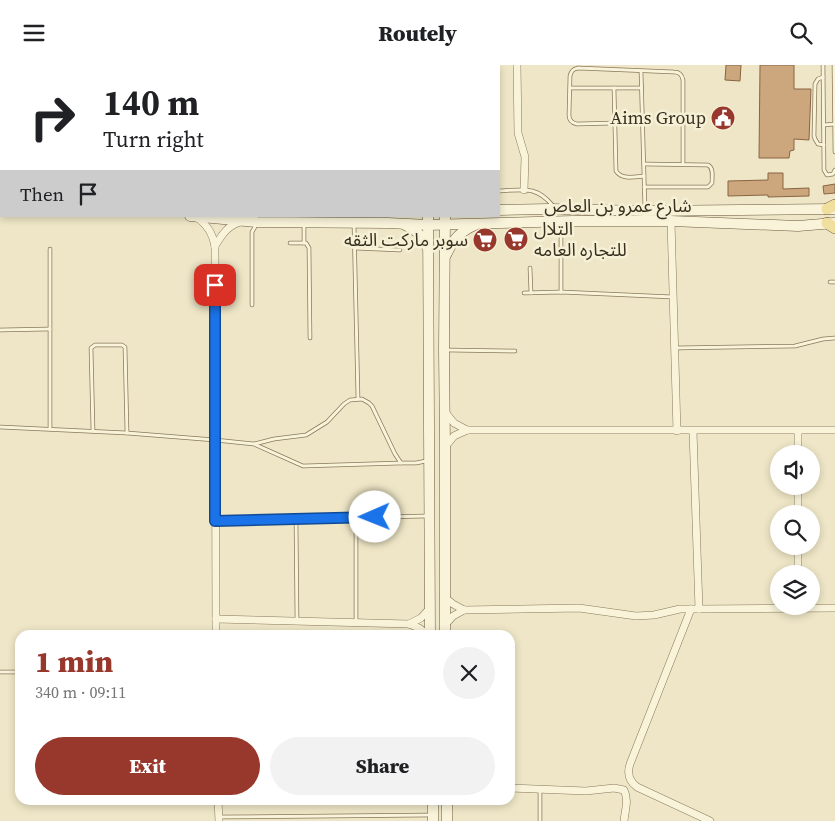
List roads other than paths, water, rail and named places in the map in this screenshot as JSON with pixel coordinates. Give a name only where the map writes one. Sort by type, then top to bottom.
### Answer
[{"type":"main road","points":[[500,203],[524,203],[549,209]]},
{"type":"main road","name":"شارع عمرو بن العاص","points":[[500,210],[645,211],[832,208]]},
{"type":"main road","name":"شارع عمرو بن العاص","points":[[195,217],[257,222],[304,223],[399,223],[428,220],[479,224],[573,221],[671,221],[798,226],[832,225]]},
{"type":"main road","points":[[428,220],[429,630]]},
{"type":"main road","points":[[445,221],[445,630]]},
{"type":"main road","points":[[399,223],[412,228],[418,233],[428,249]]},
{"type":"main road","points":[[446,256],[451,244],[464,230],[479,224]]},
{"type":"main road","points":[[434,805],[435,819]]},
{"type":"main road","points":[[447,805],[447,821]]},
{"type":"street","points":[[516,65],[518,133],[525,157],[524,190]]},
{"type":"street","points":[[195,217],[209,229],[215,247],[216,630]]},
{"type":"street","points":[[215,247],[229,227],[243,221]]},
{"type":"street","points":[[671,221],[677,431]]},
{"type":"street","points":[[444,411],[454,423],[467,431]]},
{"type":"street","points":[[445,447],[454,436],[467,431],[835,430]]},
{"type":"street","points":[[693,431],[700,609]]},
{"type":"street","points":[[798,431],[798,445]]},
{"type":"street","points":[[444,597],[453,605],[464,610],[579,608],[636,616],[654,615],[680,609],[770,608]]},
{"type":"street","points":[[409,624],[421,618],[430,608]]},
{"type":"street","points":[[820,608],[835,608]]},
{"type":"street","points":[[691,609],[630,763],[629,777],[637,787],[710,821]]},
{"type":"street","points":[[445,630],[453,616],[464,610]]},
{"type":"street","points":[[216,619],[409,624],[422,630]]},
{"type":"street","points":[[624,790],[632,782]]},
{"type":"street","points":[[515,788],[586,791],[614,788],[624,790]]},
{"type":"street","points":[[624,790],[627,802],[624,821]]},
{"type":"street","points":[[218,805],[219,819]]},
{"type":"lane","points":[[823,65],[825,173],[830,175],[835,171]]},
{"type":"lane","points":[[834,65],[835,152]]},
{"type":"lane","points":[[614,123],[577,124],[572,122],[569,118],[571,71],[576,69],[677,72],[683,77],[683,164]]},
{"type":"lane","points":[[641,71],[645,211]]},
{"type":"lane","points":[[823,77],[814,83],[814,136],[818,144],[824,145]]},
{"type":"lane","points":[[570,88],[642,88]]},
{"type":"lane","points":[[614,88],[616,168],[623,177],[644,177]]},
{"type":"lane","points":[[824,125],[835,124]]},
{"type":"lane","points":[[644,164],[708,165],[712,169],[712,182],[711,186],[708,187],[644,187]]},
{"type":"lane","points":[[500,191],[533,191],[542,195],[549,209]]},
{"type":"lane","points":[[252,305],[252,232],[257,222]]},
{"type":"lane","points":[[304,223],[304,243]]},
{"type":"lane","points":[[354,223],[358,399]]},
{"type":"lane","points":[[561,237],[561,293]]},
{"type":"lane","points":[[290,243],[304,243],[309,248],[310,338]]},
{"type":"lane","points":[[355,248],[400,250]]},
{"type":"lane","points":[[50,249],[50,429]]},
{"type":"lane","points":[[530,268],[531,293]]},
{"type":"lane","points":[[830,282],[835,282]]},
{"type":"lane","points":[[524,293],[673,297]]},
{"type":"lane","points":[[0,330],[50,329]]},
{"type":"lane","points":[[674,348],[795,346],[835,338]]},
{"type":"lane","points":[[93,431],[91,348],[95,345],[122,345],[125,347],[127,433]]},
{"type":"lane","points":[[444,350],[515,351]]},
{"type":"lane","points":[[254,444],[274,439],[306,435],[327,421],[347,401],[358,399],[366,401],[372,407],[401,463]]},
{"type":"lane","points":[[0,427],[127,433],[215,439],[254,444],[304,466],[416,463],[430,460]]},
{"type":"lane","points":[[215,521],[430,516]]},
{"type":"lane","points":[[356,518],[356,623]]},
{"type":"lane","points":[[296,519],[297,621]]},
{"type":"lane","points":[[0,672],[15,672]]},
{"type":"lane","points":[[540,789],[540,821]]},
{"type":"lane","points":[[219,819],[435,819]]},
{"type":"place","name":"Aims Group","points":[[723,118]]},
{"type":"place","name":"التلال للتجاره العامه","points":[[516,239]]},
{"type":"place","name":"سوبر ماركت الثقه","points":[[485,240]]}]
